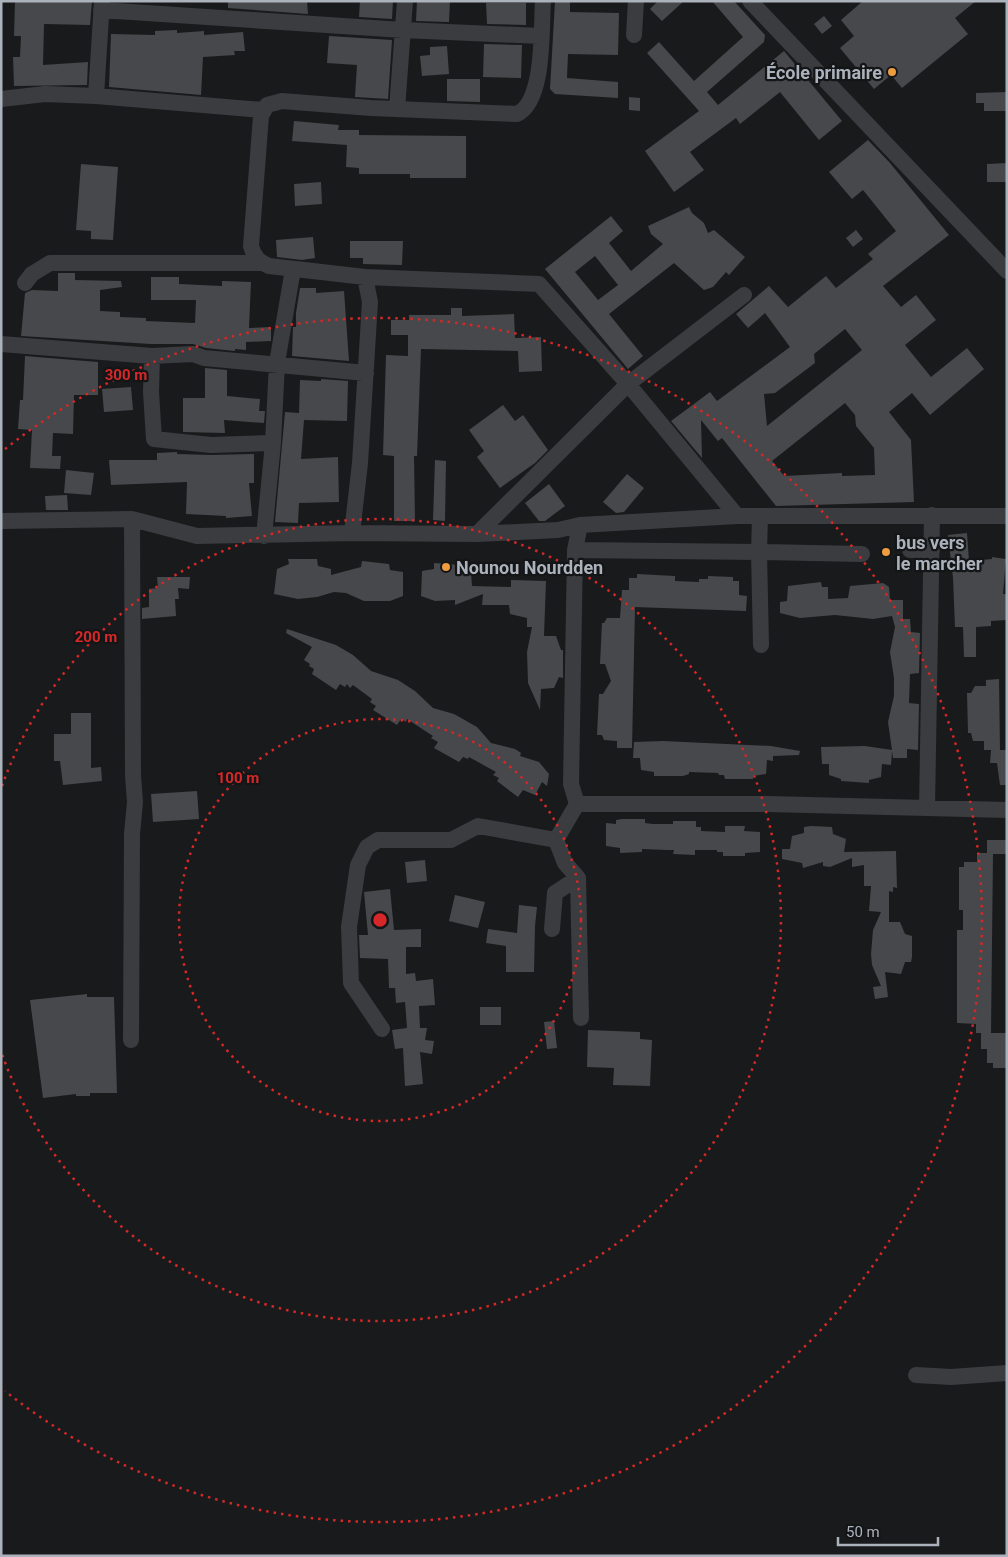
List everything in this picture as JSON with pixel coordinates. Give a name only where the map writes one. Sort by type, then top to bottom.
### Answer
[{"type":"street","points":[[397,109],[405,1]]},
{"type":"street","points":[[262,263],[253,253],[251,246],[262,110],[267,105],[282,101],[397,109],[517,114],[523,111],[538,84],[542,1]]},
{"type":"street","points":[[634,35],[636,1]]},
{"type":"street","points":[[750,1],[1007,270]]},
{"type":"street","points":[[96,96],[102,6],[403,30],[540,36]]},
{"type":"street","points":[[1,99],[45,94],[96,96],[262,110]]},
{"type":"street","points":[[25,283],[32,274],[50,262],[262,263],[293,269],[365,277],[539,284],[628,384],[737,516]]},
{"type":"street","points":[[264,536],[273,443],[277,363],[293,269]]},
{"type":"street","points":[[352,533],[360,463],[370,302],[365,277]]},
{"type":"street","points":[[478,534],[628,384],[744,296]]},
{"type":"street","points":[[1,344],[152,356],[193,354],[204,358],[277,363],[366,373]]},
{"type":"street","points":[[152,356],[151,392],[154,439],[211,445],[273,443]]},
{"type":"street","points":[[927,808],[932,515]]},
{"type":"street","points":[[1,520],[132,519],[197,536],[264,536],[352,533],[478,534],[558,530],[580,525],[737,516],[1007,516]]},
{"type":"street","points":[[760,516],[761,645]]},
{"type":"street","points":[[131,1040],[132,834],[135,802],[132,776],[132,519]]},
{"type":"street","points":[[580,525],[575,550],[571,784],[577,804],[556,840],[564,863],[578,878],[581,1018]]},
{"type":"street","points":[[575,550],[862,554]]},
{"type":"street","points":[[910,550],[932,550]]},
{"type":"street","points":[[577,804],[768,804],[1007,810]]},
{"type":"street","points":[[382,1029],[351,983],[349,927],[358,865],[367,846],[378,840],[451,840],[478,826],[556,840]]},
{"type":"street","points":[[552,929],[555,893],[578,878]]},
{"type":"street","points":[[916,1375],[951,1377],[1007,1373]]},
{"type":"building","points":[[15,1],[92,1],[90,25],[44,24],[43,65],[88,62],[87,85],[14,86],[13,57],[20,57],[21,36],[14,36]]},
{"type":"building","points":[[228,1],[307,1],[308,14],[228,8]]},
{"type":"building","points":[[360,1],[393,1],[392,19],[359,17]]},
{"type":"building","points":[[417,1],[450,1],[449,22],[416,21]]},
{"type":"building","points":[[555,1],[570,1],[570,12],[619,13],[618,55],[568,54],[567,78],[618,82],[618,98],[555,94],[550,89]]},
{"type":"building","points":[[658,1],[684,1],[662,21],[650,9]]},
{"type":"building","points":[[712,1],[734,1],[765,35],[764,42],[707,92],[718,105],[784,51],[842,121],[819,140],[780,92],[740,124],[736,118],[690,152],[704,170],[674,192],[645,151],[699,111],[647,53],[659,42],[694,81],[743,37]]},
{"type":"building","name":"École primaire","points":[[863,1],[976,1],[955,18],[968,34],[902,88],[891,75],[874,89],[840,48],[854,36],[841,20]]},
{"type":"building","points":[[486,3],[526,3],[526,25],[487,24]]},
{"type":"building","points":[[824,16],[832,26],[822,34],[814,24]]},
{"type":"building","points":[[177,30],[177,33],[204,31],[204,35],[243,32],[245,51],[234,51],[235,55],[203,57],[201,95],[109,87],[111,34],[155,35],[155,31]]},
{"type":"building","points":[[329,36],[392,40],[388,99],[355,97],[357,65],[327,63]]},
{"type":"building","points":[[484,44],[522,45],[521,78],[483,77]]},
{"type":"building","points":[[447,46],[449,74],[422,76],[420,56],[430,55],[430,47]]},
{"type":"building","points":[[447,79],[480,79],[480,102],[447,101]]},
{"type":"building","points":[[1007,92],[1007,111],[984,111],[984,103],[976,103],[976,93]]},
{"type":"building","points":[[629,97],[640,98],[640,111],[629,110]]},
{"type":"building","points":[[294,121],[339,125],[338,130],[359,130],[359,135],[466,136],[466,178],[410,178],[410,174],[359,174],[359,168],[346,167],[347,145],[292,141]]},
{"type":"building","points":[[868,140],[890,163],[949,235],[883,286],[901,307],[916,295],[936,320],[905,345],[931,377],[967,348],[984,369],[930,415],[912,393],[889,412],[911,440],[914,502],[776,506],[722,438],[718,441],[701,420],[702,458],[671,421],[710,392],[717,401],[790,347],[765,313],[748,328],[736,314],[769,286],[788,307],[826,276],[836,288],[873,259],[868,254],[896,231],[863,190],[852,199],[829,172]],"holes":[[[845,329],[862,350],[767,426],[764,394],[775,393],[815,363],[814,354]],[[845,403],[855,415],[856,426],[874,448],[875,475],[842,476],[842,473],[784,476],[772,461]]]},
{"type":"building","points":[[1007,163],[1007,182],[987,182],[987,164]]},
{"type":"building","points":[[81,164],[118,167],[113,240],[91,239],[91,231],[76,230]]},
{"type":"building","points":[[321,182],[322,204],[295,206],[294,184]]},
{"type":"building","points":[[689,207],[692,213],[704,223],[708,233],[714,230],[745,257],[729,275],[726,272],[713,287],[704,290],[674,263],[609,314],[643,356],[628,369],[545,269],[611,216],[623,231],[609,243],[631,271],[663,244],[651,234],[648,226]],"holes":[[[595,256],[618,285],[598,300],[575,272]]]},
{"type":"building","points":[[856,230],[863,239],[853,247],[846,238]]},
{"type":"building","points":[[313,237],[315,258],[302,260],[277,257],[276,240]]},
{"type":"building","points":[[350,241],[403,241],[402,265],[363,264],[363,258],[350,258]]},
{"type":"building","points":[[58,273],[75,273],[75,280],[121,281],[122,287],[100,290],[100,311],[120,312],[120,317],[146,318],[146,321],[195,323],[196,300],[151,300],[151,277],[179,277],[179,284],[222,286],[222,281],[251,282],[249,328],[271,327],[271,341],[246,342],[246,350],[235,349],[235,351],[206,348],[193,344],[151,344],[21,336],[25,293],[32,290],[58,291]]},
{"type":"building","points":[[300,288],[316,288],[316,293],[344,291],[349,361],[292,356],[293,327],[296,327]]},
{"type":"building","points":[[451,308],[462,308],[462,316],[514,314],[515,338],[541,337],[542,371],[519,372],[518,351],[421,349],[417,456],[414,456],[415,521],[394,521],[394,456],[383,455],[386,355],[408,356],[408,335],[391,335],[391,320],[409,320],[409,315],[451,315]]},
{"type":"building","points":[[25,356],[98,362],[98,395],[74,395],[73,434],[53,433],[52,456],[61,456],[60,469],[30,468],[32,430],[18,429],[20,400],[23,400]]},
{"type":"building","points":[[205,368],[227,370],[227,396],[260,399],[259,411],[265,411],[264,423],[224,420],[225,433],[183,432],[183,398],[205,398]]},
{"type":"building","points":[[321,379],[348,381],[347,421],[304,420],[301,459],[338,457],[339,502],[299,503],[298,523],[275,522],[285,412],[299,413],[300,380],[321,381]]},
{"type":"building","points":[[131,387],[133,410],[104,412],[102,389]]},
{"type":"building","points":[[503,405],[515,421],[523,415],[548,450],[535,463],[500,488],[477,457],[484,451],[469,430]]},
{"type":"building","points":[[177,452],[177,454],[211,455],[254,454],[254,483],[249,483],[252,516],[226,518],[226,516],[186,514],[187,482],[111,485],[109,460],[157,460],[157,453]]},
{"type":"building","points":[[435,460],[446,461],[445,521],[433,520]]},
{"type":"building","points":[[66,470],[94,473],[91,495],[64,493]]},
{"type":"building","points":[[627,474],[644,488],[624,512],[616,513],[603,502]]},
{"type":"building","points":[[549,484],[565,506],[545,521],[539,521],[525,503]]},
{"type":"building","points":[[67,495],[68,510],[46,510],[45,496]]},
{"type":"building","points":[[967,533],[969,561],[992,559],[992,557],[1006,559],[1003,594],[1007,594],[1007,620],[991,621],[991,626],[976,627],[976,657],[964,657],[963,627],[955,627],[953,578],[948,535]]},
{"type":"building","points":[[288,559],[317,559],[318,566],[331,569],[331,575],[361,567],[362,561],[389,564],[390,570],[403,572],[403,596],[390,601],[364,601],[346,593],[334,592],[317,597],[298,599],[274,594],[277,569],[289,564]]},
{"type":"building","points":[[434,563],[461,565],[461,569],[471,572],[472,586],[511,587],[511,580],[546,581],[544,636],[556,636],[561,650],[563,650],[563,678],[559,677],[554,688],[541,689],[540,710],[528,683],[527,652],[532,627],[527,627],[527,618],[510,614],[509,605],[482,605],[483,594],[455,605],[455,600],[435,601],[421,596],[422,571],[434,569]]},
{"type":"building","points":[[637,574],[675,576],[675,581],[699,582],[699,579],[708,579],[708,576],[733,577],[733,581],[739,581],[739,595],[747,596],[746,611],[635,607],[632,748],[617,748],[617,741],[604,740],[602,735],[597,735],[599,694],[603,694],[611,681],[605,664],[600,664],[602,623],[607,618],[620,618],[622,590],[629,590],[629,578],[637,578]]},
{"type":"building","points":[[157,577],[190,577],[189,589],[178,588],[179,599],[175,599],[176,616],[142,619],[142,608],[149,607],[149,589],[158,588]]},
{"type":"building","points":[[821,582],[822,587],[828,587],[828,599],[848,598],[850,586],[883,583],[889,587],[890,600],[903,600],[903,619],[910,619],[911,632],[920,633],[919,673],[910,674],[909,703],[919,704],[918,750],[907,749],[907,758],[893,758],[892,751],[891,765],[882,764],[881,777],[869,780],[869,783],[841,781],[841,779],[829,775],[829,764],[822,764],[821,747],[865,746],[892,750],[888,722],[894,696],[894,678],[890,652],[895,627],[892,616],[873,619],[835,615],[800,618],[780,613],[780,602],[787,601],[788,586]]},
{"type":"building","points":[[287,629],[336,645],[353,655],[371,671],[398,680],[415,691],[433,708],[454,714],[477,727],[491,743],[515,749],[521,753],[520,756],[539,762],[549,774],[547,786],[542,782],[535,795],[523,790],[518,797],[497,781],[499,778],[493,775],[496,772],[469,757],[468,759],[463,757],[459,762],[434,748],[438,742],[431,738],[433,736],[407,719],[406,722],[401,719],[397,725],[373,710],[376,706],[370,702],[372,699],[353,685],[350,688],[347,684],[345,687],[340,684],[336,690],[312,674],[314,669],[304,660],[312,647],[286,633]]},
{"type":"building","points":[[999,679],[1000,750],[1007,750],[1007,785],[1000,785],[997,763],[990,763],[991,750],[984,750],[984,741],[973,741],[971,733],[968,733],[967,693],[971,693],[975,686],[986,686],[986,680]]},
{"type":"building","points":[[71,713],[91,713],[91,768],[101,767],[102,781],[63,785],[60,761],[54,761],[54,734],[71,734]]},
{"type":"building","points":[[663,741],[771,746],[800,751],[799,755],[773,756],[773,761],[767,760],[766,774],[753,776],[753,779],[725,779],[724,775],[719,775],[718,773],[689,772],[689,774],[683,776],[654,776],[654,772],[641,770],[640,758],[633,758],[634,742]]},
{"type":"building","points":[[197,791],[199,819],[153,822],[151,794]]},
{"type":"building","points":[[645,819],[645,823],[653,824],[673,824],[673,821],[696,821],[696,827],[701,827],[701,831],[725,832],[725,826],[745,826],[744,831],[760,832],[760,852],[745,853],[745,856],[723,856],[723,852],[717,852],[717,850],[695,850],[695,855],[673,854],[674,850],[642,849],[642,852],[620,853],[620,848],[606,846],[606,823],[616,824],[616,820]]},
{"type":"building","points":[[804,827],[832,827],[833,834],[846,839],[844,852],[896,851],[897,888],[893,887],[893,892],[889,891],[889,922],[900,922],[905,934],[912,936],[912,957],[911,962],[905,962],[901,974],[885,972],[888,997],[875,999],[873,987],[881,986],[872,965],[871,954],[873,930],[881,912],[869,911],[871,886],[864,886],[864,865],[852,867],[852,858],[830,867],[823,866],[823,862],[803,868],[802,863],[782,859],[782,849],[790,849],[792,836],[804,833]]},
{"type":"building","points":[[987,840],[1007,840],[1007,854],[993,854],[991,1033],[1007,1033],[1007,1068],[993,1068],[993,1063],[987,1063],[987,1049],[981,1049],[981,1033],[976,1033],[976,1024],[957,1023],[957,930],[963,930],[963,910],[959,910],[959,867],[964,867],[964,862],[977,862],[977,853],[987,853]]},
{"type":"building","points":[[425,860],[427,881],[407,883],[405,862]]},
{"type":"building","points":[[390,889],[394,930],[421,929],[421,947],[406,947],[406,974],[415,973],[416,981],[433,979],[435,1005],[419,1006],[420,1028],[427,1028],[425,1040],[434,1041],[432,1054],[420,1052],[423,1084],[405,1086],[403,1048],[395,1049],[392,1030],[407,1028],[405,1002],[396,1003],[395,988],[389,988],[388,959],[360,958],[359,935],[368,935],[364,892]]},
{"type":"building","points":[[455,895],[485,902],[478,928],[449,921]]},
{"type":"building","points":[[519,905],[537,907],[534,972],[506,972],[506,946],[486,943],[488,929],[517,933]]},
{"type":"building","points":[[87,994],[87,997],[114,997],[117,1093],[90,1093],[90,1096],[76,1096],[76,1094],[43,1098],[30,1000]]},
{"type":"building","points":[[480,1007],[501,1007],[501,1025],[480,1025]]},
{"type":"building","points":[[554,1021],[557,1048],[547,1049],[544,1022]]},
{"type":"building","points":[[588,1030],[640,1032],[640,1039],[652,1040],[650,1086],[613,1085],[614,1068],[587,1067]]},
{"type":"place","name":"École primaire","points":[[892,72]]},
{"type":"place","name":"bus vers le marcher","points":[[886,552]]},
{"type":"place","name":"Nounou Nourdden","points":[[446,567]]}]
